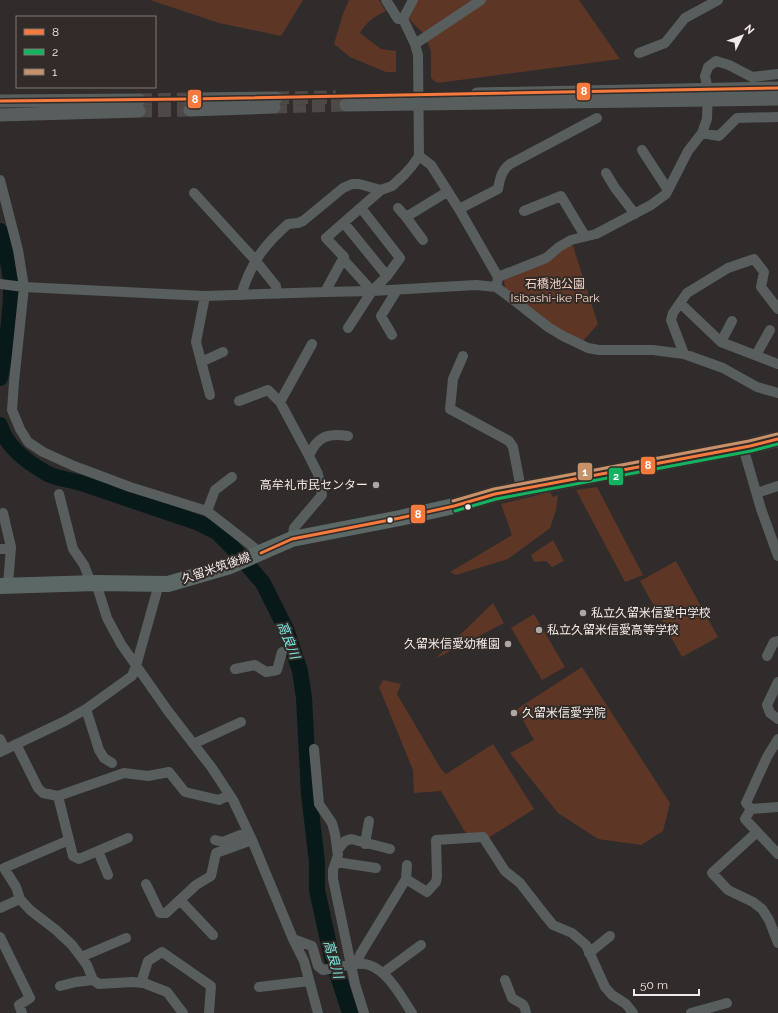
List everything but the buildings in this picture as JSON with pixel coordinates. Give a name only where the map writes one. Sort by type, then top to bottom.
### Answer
[{"type":"main road","name":"久留米筑後線","points":[[4,585],[94,583],[168,584],[232,565],[292,539],[454,506],[521,488],[778,439]]},
{"type":"street","points":[[386,0],[398,19],[403,19]]},
{"type":"street","points":[[403,19],[413,0]]},
{"type":"street","points":[[415,44],[481,0]]},
{"type":"street","points":[[639,53],[665,43],[685,18],[718,0]]},
{"type":"street","points":[[372,291],[326,238],[381,190],[392,186],[404,175],[419,156],[418,55],[415,44],[403,19]]},
{"type":"street","points":[[1,284],[24,287],[205,296],[397,290],[476,285],[497,282],[546,258],[559,247],[571,240],[596,234],[635,214],[666,194],[688,151],[702,133],[707,119],[708,95],[705,76],[708,67],[716,61],[729,65],[752,77],[778,74]]},
{"type":"street","points":[[708,95],[778,88]]},
{"type":"street","points":[[346,101],[708,95],[778,99]]},
{"type":"street","points":[[0,101],[139,105],[0,115]]},
{"type":"street","points":[[190,104],[275,102]]},
{"type":"street","points":[[702,133],[719,136],[737,118],[778,117]]},
{"type":"street","points":[[459,209],[498,189],[500,176],[505,168],[510,164],[597,118]]},
{"type":"street","points":[[642,150],[668,190]]},
{"type":"street","points":[[419,156],[431,165],[459,209],[497,282],[507,295],[548,327],[588,348],[599,350],[653,350],[684,354],[723,368],[757,387],[778,393]]},
{"type":"street","points":[[606,173],[615,188],[635,214]]},
{"type":"street","points":[[0,180],[18,250],[24,287],[12,410],[20,429],[28,442],[43,452],[74,466],[130,487],[207,511],[261,553]]},
{"type":"street","points":[[241,295],[247,276],[271,238],[288,224],[298,223],[306,219],[343,188],[352,184],[359,184],[381,190]]},
{"type":"street","points":[[406,217],[447,192]]},
{"type":"street","points":[[194,193],[256,261],[276,286],[277,294]]},
{"type":"street","points":[[524,211],[561,196],[585,236]]},
{"type":"street","points":[[348,328],[372,291],[400,258],[361,208]]},
{"type":"street","points":[[398,208],[423,240]]},
{"type":"street","points":[[344,223],[386,276]]},
{"type":"street","points":[[325,292],[343,259]]},
{"type":"street","points":[[684,354],[672,320],[673,313],[687,293],[728,268],[754,259],[764,272],[761,287],[778,309]]},
{"type":"street","points":[[392,335],[381,316],[397,290]]},
{"type":"street","points":[[205,296],[196,342],[210,395]]},
{"type":"street","points":[[680,303],[721,342],[778,364]]},
{"type":"street","points":[[721,342],[732,321]]},
{"type":"street","points":[[756,355],[770,330]]},
{"type":"street","points":[[280,402],[312,344]]},
{"type":"street","points":[[201,362],[222,352]]},
{"type":"street","points":[[462,356],[453,379],[450,409],[509,441],[513,447],[521,488]]},
{"type":"street","points":[[239,401],[268,390],[280,402],[318,474],[322,495],[294,528],[292,539]]},
{"type":"street","points":[[309,456],[312,446],[320,439],[327,436],[348,436]]},
{"type":"street","points":[[742,447],[761,509],[778,556]]},
{"type":"street","points":[[207,511],[215,490],[232,478]]},
{"type":"street","points":[[756,493],[778,486]]},
{"type":"street","points":[[60,494],[73,549],[84,564],[94,583],[107,618],[121,644],[168,711],[212,768],[229,794],[250,836],[293,939],[304,961],[318,1013]]},
{"type":"street","points":[[3,513],[11,547],[4,585]]},
{"type":"street","points":[[0,549],[11,547]]},
{"type":"street","points":[[0,739],[3,750],[65,721],[86,709],[132,676],[160,584]]},
{"type":"street","points":[[767,656],[774,642],[778,641]]},
{"type":"street","points":[[235,669],[255,665],[266,672],[277,670],[282,652]]},
{"type":"street","points":[[778,682],[767,705],[770,713],[778,719]]},
{"type":"street","points":[[86,709],[99,750],[104,758],[112,763]]},
{"type":"street","points":[[193,744],[241,722]]},
{"type":"street","points":[[751,809],[746,803],[767,757],[778,739]]},
{"type":"street","points":[[16,744],[38,788],[43,793],[58,796],[124,773],[148,776],[169,772],[185,792],[219,800],[229,794]]},
{"type":"street","points":[[314,749],[319,804],[332,823],[338,855],[333,879],[351,965],[364,1013]]},
{"type":"street","points":[[58,796],[73,856],[79,859],[128,838]]},
{"type":"street","points":[[751,809],[778,807]]},
{"type":"street","points":[[751,809],[745,819],[778,854]]},
{"type":"street","points":[[365,844],[369,821]]},
{"type":"street","points":[[757,832],[712,873],[728,890],[753,902],[762,909],[769,920],[778,943]]},
{"type":"street","points":[[214,840],[223,842],[250,836]]},
{"type":"street","points":[[146,884],[160,912],[166,913],[196,885],[211,876],[216,853],[250,836]]},
{"type":"street","points":[[406,879],[427,892],[436,882],[436,840],[483,837],[505,871],[520,883],[553,925],[572,933],[586,945],[605,987],[612,995],[626,1004],[633,1013]]},
{"type":"street","points":[[337,851],[345,841],[351,839],[365,844],[390,849]]},
{"type":"street","points":[[69,840],[2,865],[16,887],[20,899],[30,910],[56,930],[72,945],[87,965],[93,980],[99,984],[132,982],[141,983],[167,992],[183,1013]]},
{"type":"street","points":[[98,851],[108,875]]},
{"type":"street","points":[[336,862],[376,868]]},
{"type":"street","points":[[351,965],[361,953],[406,879],[407,865]]},
{"type":"street","points":[[0,908],[20,899]]},
{"type":"street","points":[[180,900],[213,935]]},
{"type":"street","points":[[589,953],[610,936]]},
{"type":"street","points":[[0,937],[30,998],[19,1005],[22,1013]]},
{"type":"street","points":[[81,957],[126,938]]},
{"type":"street","points":[[293,939],[312,946],[318,966],[323,970],[351,965],[369,965],[383,973],[412,1013]]},
{"type":"street","points":[[383,973],[421,945]]},
{"type":"street","points":[[141,983],[148,961],[162,952],[211,986],[209,1013]]},
{"type":"street","points":[[60,986],[93,980]]},
{"type":"street","points":[[505,980],[512,998],[520,1002],[525,1007],[526,1013]]},
{"type":"street","points":[[258,987],[310,981]]},
{"type":"street","points":[[691,1013],[727,1004]]},
{"type":"green space","points":[[150,0],[303,0],[281,36],[219,23]]},
{"type":"green space","points":[[349,0],[379,0],[386,11],[371,20],[360,33],[381,49],[396,51],[396,72],[386,72],[350,57],[334,44]]},
{"type":"green space","points":[[418,0],[579,0],[620,59],[437,83],[431,78],[431,51],[424,34],[409,19]]},
{"type":"green space","name":"石橋池公園 Isibashi-ike Park","points":[[572,243],[598,324],[582,342],[550,325],[505,290],[504,280],[546,262]]},
{"type":"green space","points":[[597,487],[643,575],[625,582],[576,490]]},
{"type":"green space","points":[[550,492],[553,497],[558,495],[556,510],[550,528],[508,559],[456,575],[450,572],[512,535],[501,504]]},
{"type":"green space","points":[[553,540],[564,561],[552,567],[546,561],[534,562],[531,555]]},
{"type":"green space","points":[[676,561],[718,637],[682,657],[640,581]]},
{"type":"green space","points":[[493,603],[504,623],[435,659]]},
{"type":"green space","points":[[534,614],[565,667],[542,680],[511,628]]},
{"type":"green space","points":[[582,667],[670,803],[663,831],[641,845],[598,839],[558,813],[510,753],[534,740],[517,709]]},
{"type":"green space","points":[[383,680],[401,684],[397,694],[441,769],[446,774],[493,744],[534,809],[488,838],[467,835],[441,791],[414,793],[413,770],[379,687]]},
{"type":"waterway","name":"高良川","points":[[0,231],[10,270],[11,283],[11,307],[0,378]]},
{"type":"waterway","name":"高良川","points":[[0,425],[3,433],[13,448],[26,460],[48,474],[84,484],[199,523],[217,532],[263,583],[286,629],[300,671],[304,698],[309,794],[317,862],[317,890],[331,954],[350,1013]]},
{"type":"tunnel","points":[[276,98],[336,97]]},
{"type":"tunnel","points":[[139,100],[190,99]]},
{"type":"tunnel","points":[[274,107],[346,105]]},
{"type":"tunnel","points":[[139,111],[190,110]]},
{"type":"transit line","name":"8","points":[[0,101],[778,88]]},
{"type":"transit line","name":"1","points":[[453,501],[494,489],[749,441],[777,434]]},
{"type":"transit line","name":"8","points":[[261,553],[292,539],[400,518],[454,506],[495,494],[750,446],[778,439]]},
{"type":"transit line","name":"2","points":[[455,511],[496,499],[751,451],[778,444]]},
{"type":"place","name":"高牟礼市民センター","points":[[376,485]]},
{"type":"place","name":"私立久留米信愛中学校","points":[[583,613]]},
{"type":"place","name":"私立久留米信愛高等学校","points":[[539,630]]},
{"type":"place","name":"久留米信愛幼稚園","points":[[508,644]]},
{"type":"place","name":"久留米信愛学院","points":[[514,713]]}]
